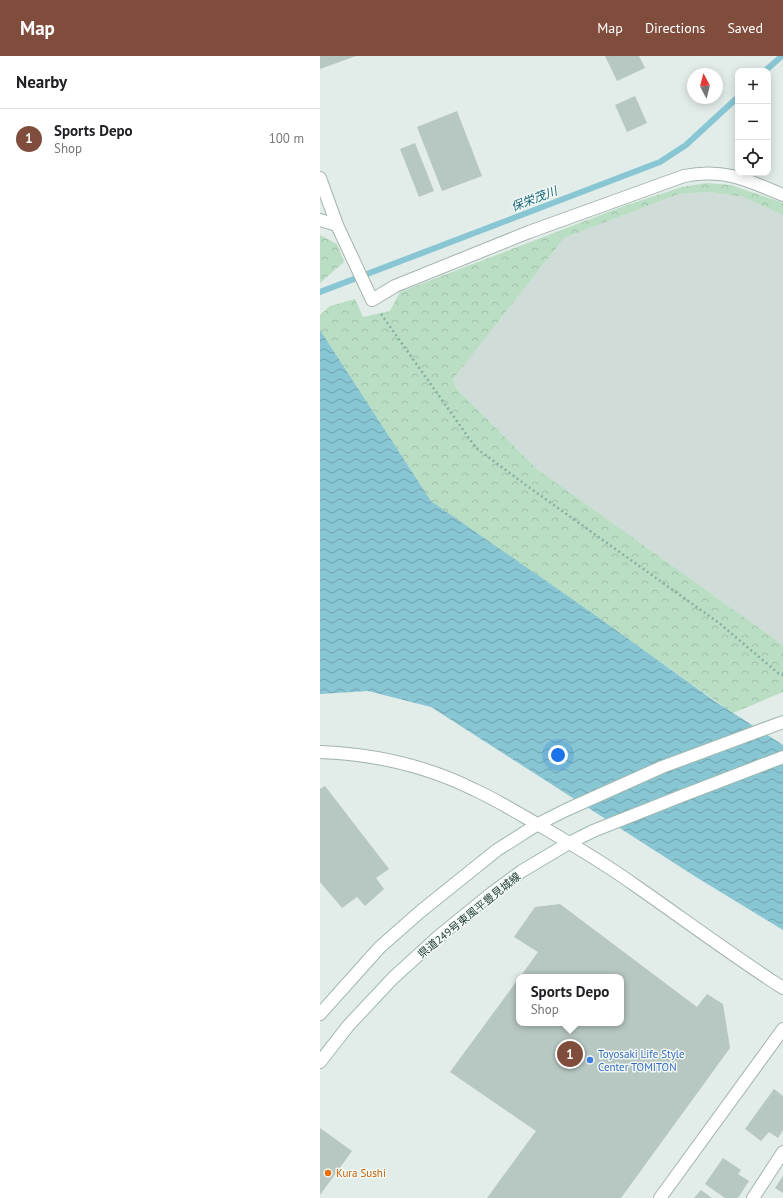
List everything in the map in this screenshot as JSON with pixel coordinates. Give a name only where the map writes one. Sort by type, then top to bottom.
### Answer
[{"type":"street","points":[[320,178],[337,225],[372,300],[395,286],[529,232],[684,176],[700,173],[741,178],[783,195]]},
{"type":"street","points":[[320,220],[337,225]]},
{"type":"street","points":[[320,1014],[380,947],[421,911],[497,850],[538,824],[662,767],[783,722]]},
{"type":"street","points":[[320,752],[384,759],[419,768],[474,789],[538,824],[625,878],[783,988]]},
{"type":"street","name":"県道249号東風平豊見城線","points":[[320,1062],[348,1026],[388,983],[438,937],[522,871],[569,843],[593,831],[783,757]]},
{"type":"street","points":[[660,1198],[783,1029]]},
{"type":"street","points":[[753,1198],[783,1152]]},
{"type":"path","points":[[372,300],[405,350],[476,448],[719,623],[778,674],[783,675]]},
{"type":"shaded area","points":[[710,192],[743,197],[783,215],[783,645],[537,469],[456,388],[453,378],[564,238],[679,194]]},
{"type":"green space","points":[[706,183],[731,185],[783,203],[783,215],[743,197],[710,192],[679,194],[564,238],[453,379],[456,388],[537,469],[783,645],[783,692],[733,713],[431,501],[320,330],[320,315],[330,306],[355,299],[363,317],[390,311],[400,292],[624,206],[682,187]]},
{"type":"green space","points":[[320,235],[337,244],[344,262],[320,283]]},
{"type":"water","points":[[320,330],[431,501],[585,608],[716,702],[783,745],[783,930],[696,877],[431,707],[368,691],[320,694]]},
{"type":"building","points":[[320,56],[356,56],[320,69]]},
{"type":"building","points":[[605,56],[639,56],[645,68],[617,81]]},
{"type":"building","points":[[635,96],[647,123],[627,132],[615,105]]},
{"type":"building","points":[[457,111],[482,176],[442,191],[417,127]]},
{"type":"building","points":[[415,143],[434,191],[419,197],[400,149]]},
{"type":"building","points":[[325,786],[389,869],[376,878],[384,889],[365,906],[357,897],[342,908],[320,882],[320,789]]},
{"type":"building","name":"Toyosaki Life Style Center TOMITON","points":[[560,904],[697,1007],[707,994],[723,1004],[730,1048],[621,1198],[487,1198],[536,1131],[450,1072],[516,982],[516,1026],[624,1026],[624,974],[522,974],[538,952],[514,937],[535,907]]},
{"type":"building","points":[[774,1089],[783,1096],[783,1130],[778,1138],[769,1132],[761,1141],[745,1129]]},
{"type":"building","points":[[320,1128],[352,1151],[320,1195]]},
{"type":"building","points":[[723,1158],[741,1170],[738,1174],[749,1181],[738,1198],[725,1198],[705,1184]]},
{"type":"building","points":[[783,1176],[783,1193],[775,1188]]},
{"type":"building","points":[[701,1190],[712,1198],[694,1198]]},
{"type":"waterway","name":"保栄茂川","points":[[768,68],[782,56]]},
{"type":"waterway","name":"保栄茂川","points":[[320,292],[660,162],[686,145],[735,100]]},
{"type":"place","name":"Sports Depo","points":[[570,1054]]},
{"type":"place","name":"Toyosaki Life Style Center TOMITON","points":[[590,1060]]},
{"type":"place","name":"Kura Sushi","points":[[328,1173]]}]
